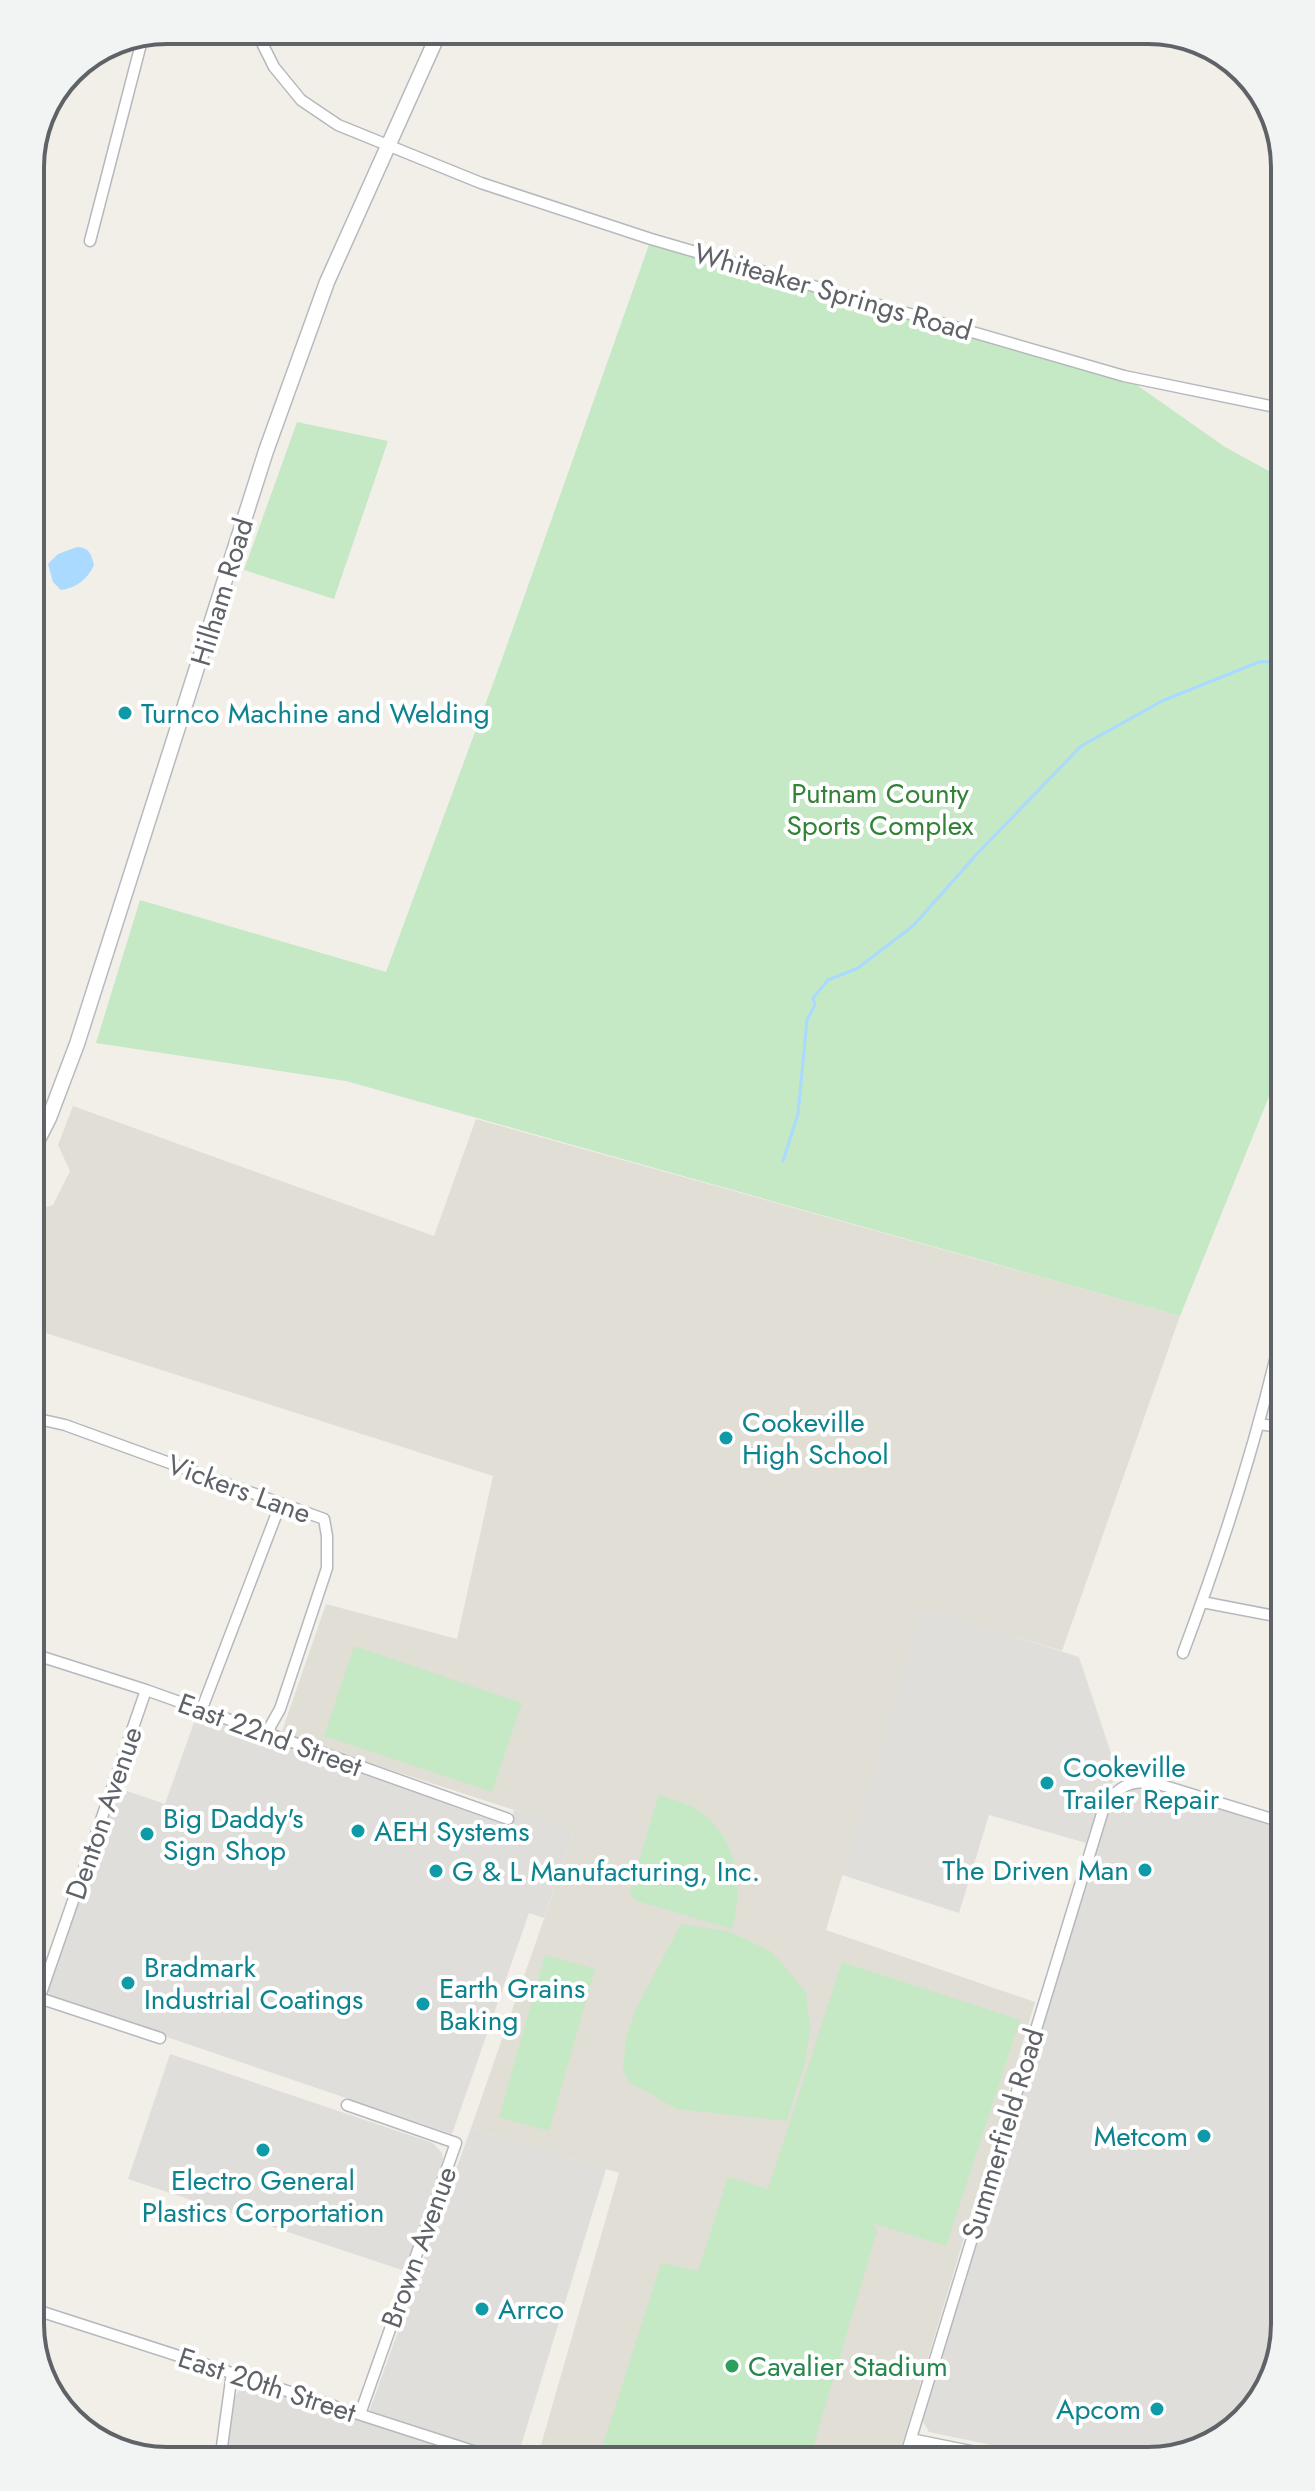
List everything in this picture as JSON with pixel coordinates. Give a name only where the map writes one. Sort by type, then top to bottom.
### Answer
[{"type":"main road","name":"Hilham Road","points":[[44,1128],[77,1044],[266,451],[327,282],[434,44]]},
{"type":"street","name":"Whiteaker Springs Road","points":[[262,44],[274,67],[301,100],[338,125],[481,183],[651,239],[1124,376],[1271,406]]},
{"type":"street","points":[[90,241],[140,48]]},
{"type":"street","points":[[1183,1653],[1259,1424],[1271,1376]]},
{"type":"street","name":"Vickers Lane","points":[[44,1420],[65,1425],[324,1519],[327,1568],[280,1709],[266,1734]]},
{"type":"street","points":[[1259,1424],[1271,1426]]},
{"type":"street","points":[[201,1711],[280,1505]]},
{"type":"street","points":[[1202,1602],[1271,1615]]},
{"type":"street","name":"East 22nd Street","points":[[44,1657],[146,1690],[508,1819]]},
{"type":"street","name":"Denton Avenue","points":[[44,1971],[146,1690]]},
{"type":"street","name":"Summerfield Road","points":[[908,2447],[1104,1807],[1113,1793],[1125,1784],[1138,1781],[1155,1783],[1271,1819]]},
{"type":"street","points":[[44,1999],[160,2038]]},
{"type":"street","name":"Brown Avenue","points":[[347,2105],[456,2143],[360,2414]]},
{"type":"street","name":"East 20th Street","points":[[44,2313],[461,2447]]},
{"type":"street","points":[[222,2447],[232,2373]]},
{"type":"street","points":[[911,2439],[951,2447]]},
{"type":"shaded area","name":"Cookeville High School","points":[[73,1106],[434,1236],[476,1119],[1180,1316],[1062,1651],[922,1608],[826,1930],[1035,2002],[901,2447],[540,2447],[619,2173],[471,2128],[575,1830],[281,1734],[326,1604],[457,1639],[493,1476],[44,1332],[44,1208],[53,1205],[70,1171],[58,1145]]},
{"type":"shaded area","points":[[922,1607],[1079,1657],[1119,1777],[1102,1792],[1086,1843],[989,1815],[959,1913],[842,1875]]},
{"type":"shaded area","points":[[197,1714],[509,1825],[514,1810],[575,1830],[544,1918],[529,1913],[452,2134],[49,1997],[48,1987],[118,1788],[165,1804]]},
{"type":"shaded area","points":[[1147,1787],[1271,1823],[1271,2324],[1264,2364],[1241,2405],[1223,2422],[1195,2438],[1172,2445],[1001,2447],[929,2432],[922,2420],[922,2413],[1105,1816],[1118,1799],[1132,1790]]},
{"type":"shaded area","points":[[170,2054],[433,2143],[443,2159],[405,2271],[128,2179]]},
{"type":"shaded area","points":[[471,2128],[606,2169],[521,2447],[478,2447],[369,2412]]},
{"type":"shaded area","points":[[243,2385],[248,2385],[441,2447],[227,2447],[233,2399]]},
{"type":"green space","name":"Putnam County Sports Complex","points":[[651,239],[1124,376],[1225,447],[1271,472],[1271,1092],[1180,1316],[346,1081],[96,1043],[140,900],[386,972],[501,662]]},
{"type":"green space","points":[[297,422],[388,441],[334,599],[244,570]]},
{"type":"green space","points":[[354,1646],[522,1703],[492,1792],[324,1736]]},
{"type":"green space","points":[[659,1794],[704,1815],[726,1842],[736,1876],[736,1911],[732,1929],[634,1900],[630,1891]]},
{"type":"green space","points":[[681,1924],[730,1932],[772,1952],[806,1992],[810,2030],[805,2063],[787,2121],[677,2109],[629,2082],[623,2070],[626,2037],[636,2009]]},
{"type":"green space","points":[[545,1955],[595,1969],[549,2131],[499,2117]]},
{"type":"green space","points":[[842,1962],[1020,2020],[946,2246],[872,2223],[877,2231],[813,2447],[602,2447],[661,2263],[698,2271],[728,2177],[768,2189]]},
{"type":"water","points":[[77,547],[89,552],[94,565],[81,582],[61,590],[53,582],[48,564],[58,554]]},
{"type":"waterway","points":[[783,1161],[798,1114],[807,1020],[815,1005],[813,998],[828,980],[858,968],[913,926],[1081,746],[1162,701],[1259,662],[1271,662]]},
{"type":"place","name":"Turnco Machine and Welding","points":[[125,713]]},
{"type":"place","name":"Cookeville High School","points":[[726,1438]]},
{"type":"place","name":"Cookeville Trailer Repair","points":[[1047,1783]]},
{"type":"place","name":"AEH Systems","points":[[358,1831]]},
{"type":"place","name":"Big Daddy's Sign Shop","points":[[147,1834]]},
{"type":"place","name":"The Driven Man","points":[[1145,1870]]},
{"type":"place","name":"G & L Manufacturing, Inc.","points":[[436,1871]]},
{"type":"place","name":"Bradmark Industrial Coatings","points":[[128,1983]]},
{"type":"place","name":"Earth Grains Baking","points":[[423,2004]]},
{"type":"place","name":"Metcom","points":[[1204,2136]]},
{"type":"place","name":"Electro General Plastics Corportation","points":[[263,2150]]},
{"type":"place","name":"Arrco","points":[[482,2309]]},
{"type":"place","name":"Cavalier Stadium","points":[[732,2366]]},
{"type":"place","name":"Apcom","points":[[1157,2409]]}]
